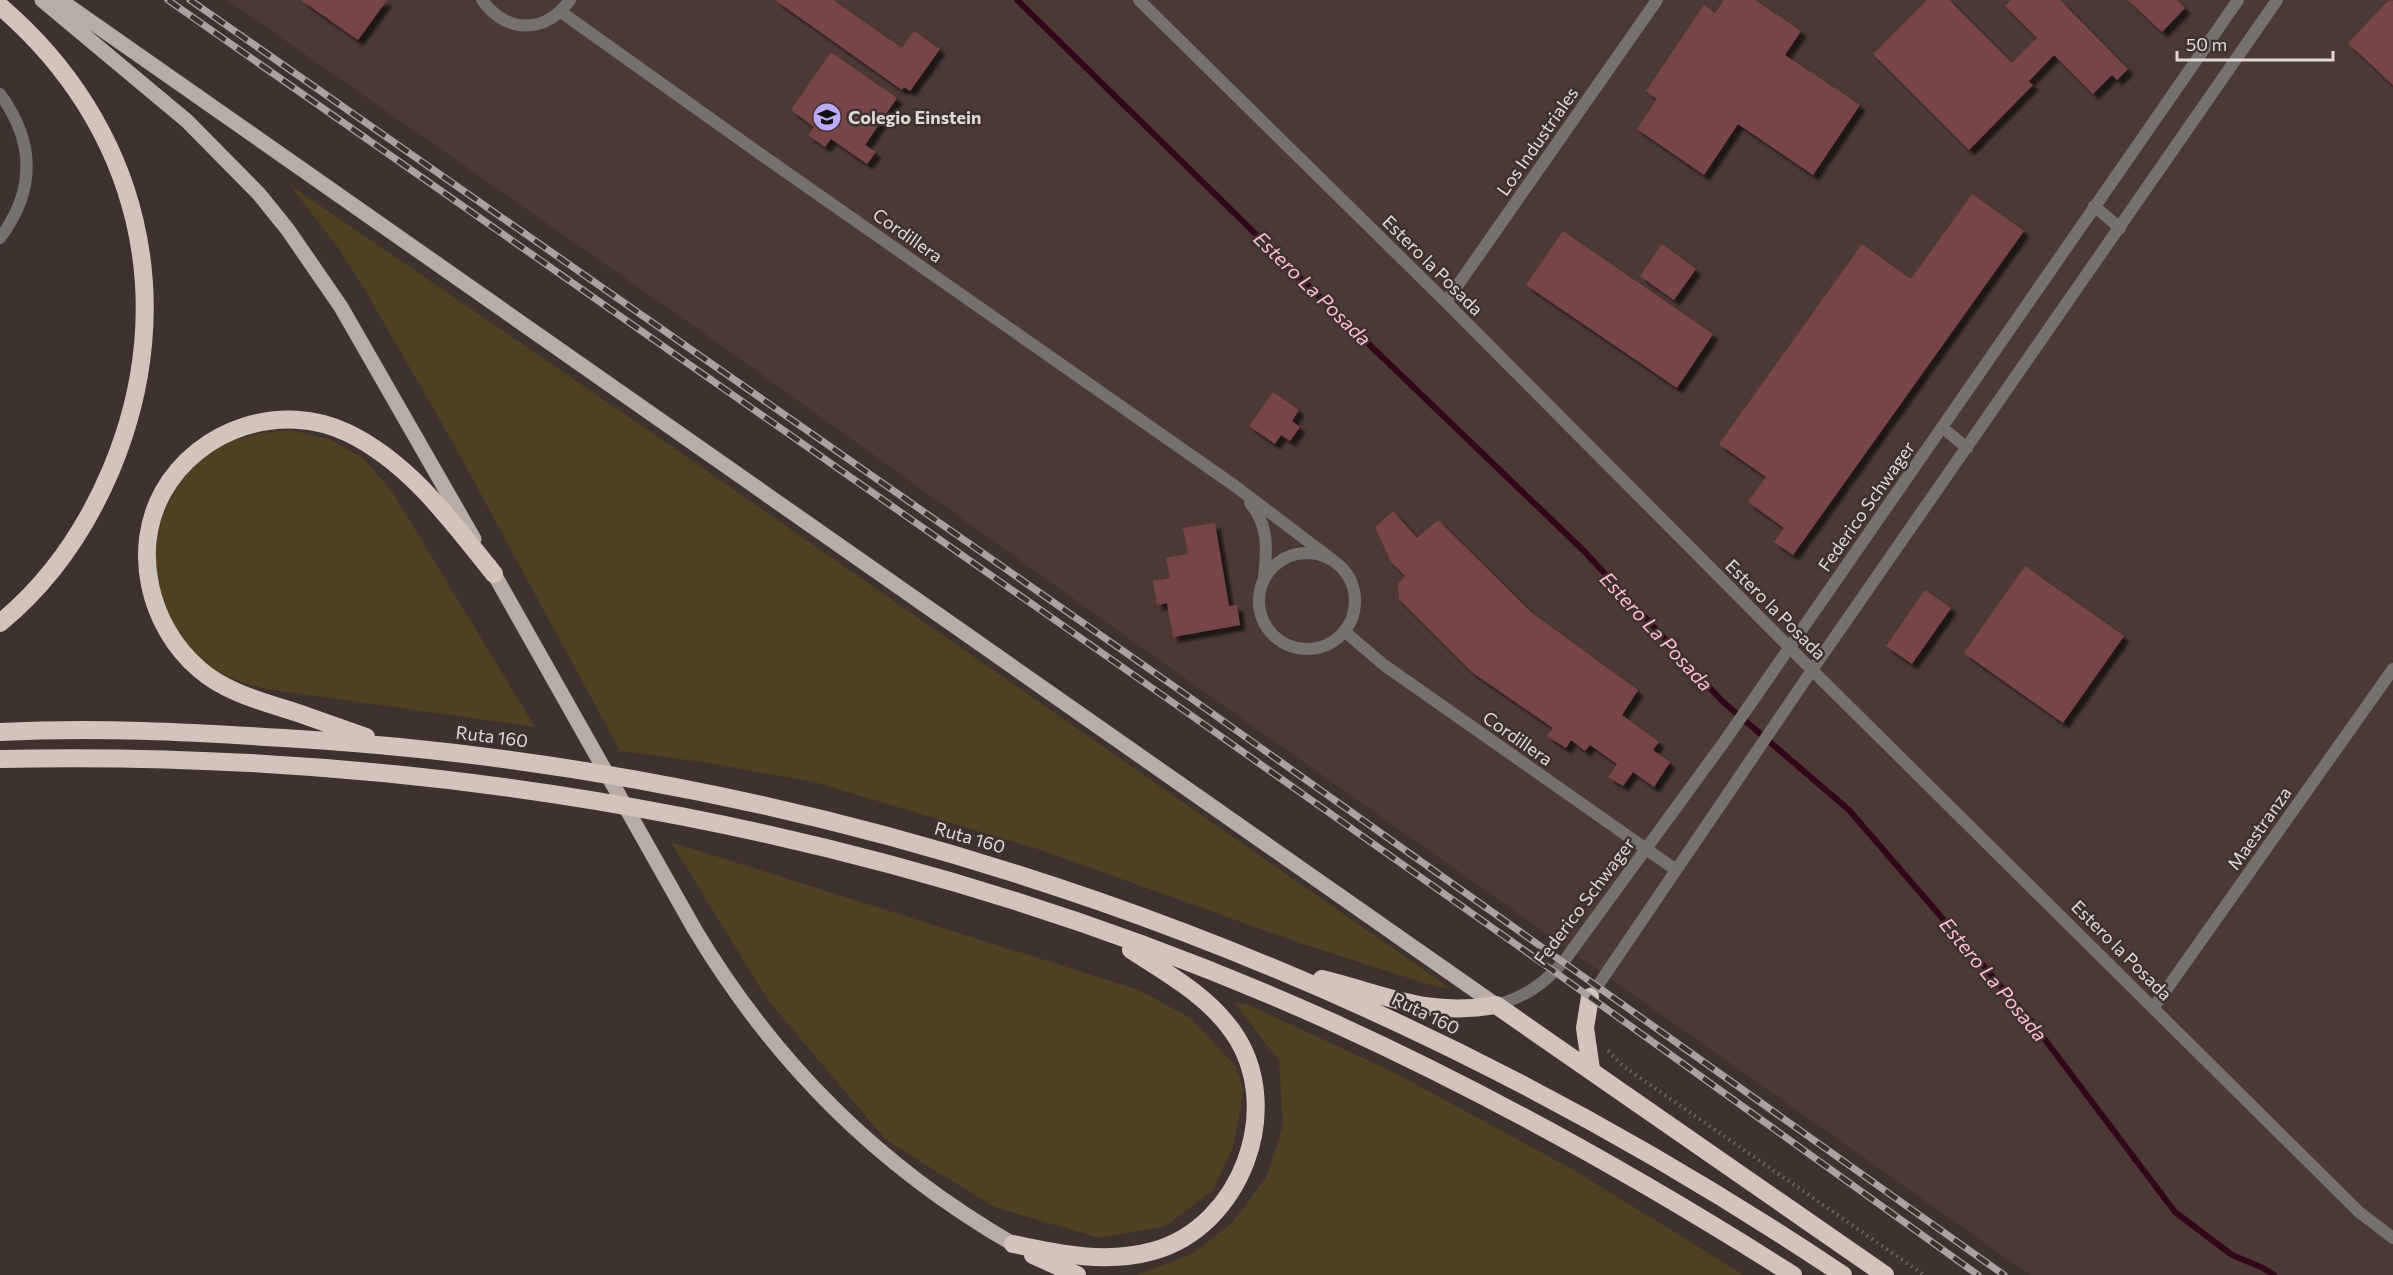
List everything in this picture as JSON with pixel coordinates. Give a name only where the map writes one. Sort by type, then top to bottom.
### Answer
[{"type":"highway","points":[[0,6],[33,37],[64,74],[83,98],[105,137],[132,208],[143,263],[145,293],[143,348],[136,390],[127,427],[105,483],[64,556],[30,596],[0,623]]},
{"type":"highway","points":[[391,745],[244,695],[201,671],[190,661],[171,637],[161,619],[149,580],[148,537],[155,509],[163,492],[174,476],[202,448],[236,429],[282,418],[326,424],[366,442],[399,467],[446,515],[494,574]]},
{"type":"highway","name":"Ruta 160","points":[[0,732],[165,731],[391,745],[588,771],[685,788],[858,827],[943,851],[1096,899],[1190,933],[1280,969],[1443,1044],[1599,1125],[1704,1187],[1843,1275]]},
{"type":"highway","points":[[0,759],[151,758],[320,766],[429,777],[668,812],[826,848],[993,895],[1093,928],[1258,991],[1330,1021],[1461,1083],[1615,1166],[1793,1275]]},
{"type":"highway","points":[[1013,1244],[1099,1258],[1156,1250],[1193,1232],[1208,1219],[1232,1190],[1249,1156],[1254,1136],[1255,1096],[1248,1064],[1234,1034],[1209,1005],[1194,993],[1125,946],[1093,928]]},
{"type":"highway","points":[[1280,969],[1339,983],[1412,1005],[1455,1010],[1496,1005],[1885,1275]]},
{"type":"highway","points":[[1590,997],[1585,1028],[1592,1070]]},
{"type":"highway","points":[[1013,1244],[1077,1275]]},
{"type":"main road","points":[[42,0],[187,121],[245,178],[288,230],[341,307],[716,966],[740,1000],[789,1062],[847,1122],[909,1175],[973,1221],[1013,1244]]},
{"type":"main road","points":[[60,0],[1496,1005]]},
{"type":"street","points":[[482,0],[502,20],[517,25],[533,25],[548,21],[561,12],[570,0]]},
{"type":"street","name":"Estero la Posada","points":[[1139,0],[1446,302],[1789,648],[2359,1212],[2393,1238]]},
{"type":"street","name":"Los Industriales","points":[[1446,302],[1657,0]]},
{"type":"street","name":"Federico Schwager","points":[[1496,1005],[1526,994],[1549,978],[1646,850],[1943,428],[2238,0]]},
{"type":"street","points":[[1590,997],[1812,670],[2120,228],[2272,2]]},
{"type":"street","name":"Cordillera","points":[[561,12],[1235,486],[1334,561],[1346,572],[1353,586],[1355,602],[1352,617],[1344,631],[1333,641],[1318,648],[1302,649],[1281,640],[1264,624],[1259,609],[1259,593],[1264,578],[1267,547],[1264,527],[1258,512],[1235,486]]},
{"type":"street","points":[[0,94],[19,123],[27,165],[24,191],[18,210],[0,238]]},
{"type":"street","points":[[2094,206],[2120,228]]},
{"type":"street","points":[[1943,428],[1967,448]]},
{"type":"street","points":[[1264,578],[1274,565],[1288,556],[1304,552],[1320,554],[1334,561]]},
{"type":"street","name":"Cordillera","points":[[1344,631],[1384,665],[1676,870]]},
{"type":"street","name":"Maestranza","points":[[2154,1007],[2393,669]]},
{"type":"path","points":[[1605,1048],[1623,1066],[1924,1275]]},
{"type":"shaded area","points":[[227,0],[2393,0],[2393,1275],[2030,1275],[1152,655],[704,333]]},
{"type":"shaded area","points":[[290,185],[648,430],[1450,988],[1437,987],[1300,943],[1035,848],[814,782],[702,762],[620,751],[452,441],[365,290],[339,249]]},
{"type":"shaded area","points":[[290,430],[329,439],[364,459],[391,490],[535,727],[266,689],[231,678],[215,670],[199,659],[178,636],[164,610],[156,582],[155,553],[160,525],[171,497],[188,473],[211,452],[229,442],[249,436]]},
{"type":"shaded area","points":[[671,842],[1139,990],[1190,1018],[1235,1065],[1244,1090],[1233,1147],[1213,1190],[1166,1226],[1100,1238],[994,1207],[886,1140],[767,999]]},
{"type":"shaded area","points":[[1234,1003],[1249,1005],[1395,1073],[1572,1169],[1744,1275],[1136,1275],[1192,1254],[1232,1223],[1266,1178],[1283,1126],[1279,1060]]},
{"type":"building","points":[[301,0],[387,0],[358,40]]},
{"type":"building","points":[[775,0],[833,0],[902,48],[914,31],[940,49],[910,91],[904,87],[902,90]]},
{"type":"building","points":[[1724,0],[1755,0],[1801,31],[1785,55],[1860,105],[1813,175],[1738,124],[1704,175],[1637,129],[1657,99],[1646,91],[1704,5],[1715,13]]},
{"type":"building","points":[[1927,0],[1949,0],[2012,63],[2037,38],[2005,6],[2011,0],[2060,0],[2128,69],[2117,80],[2112,75],[2093,94],[2054,55],[2029,81],[2033,85],[1969,150],[1873,54]]},
{"type":"building","points":[[2128,0],[2177,0],[2185,8],[2162,32]]},
{"type":"building","points":[[2389,0],[2393,1],[2393,85],[2348,43]]},
{"type":"building","points":[[831,52],[897,98],[865,145],[876,152],[867,164],[831,139],[825,147],[808,135],[814,127],[791,110]]},
{"type":"building","points":[[1972,194],[2024,231],[1793,555],[1774,542],[1784,528],[1748,502],[1766,477],[1719,444],[1862,244],[1911,279]]},
{"type":"building","points":[[1563,231],[1713,334],[1677,388],[1526,285]]},
{"type":"building","points":[[1662,244],[1696,269],[1674,300],[1640,276]]},
{"type":"building","points":[[1273,392],[1299,410],[1292,421],[1300,427],[1290,441],[1281,435],[1275,444],[1249,426]]},
{"type":"building","points":[[1393,511],[1417,538],[1438,520],[1532,613],[1638,690],[1622,715],[1659,742],[1653,750],[1670,762],[1654,787],[1633,772],[1623,786],[1608,777],[1617,764],[1590,745],[1585,751],[1571,740],[1566,748],[1547,736],[1553,728],[1473,673],[1399,599],[1398,584],[1405,576],[1391,562],[1375,527]]},
{"type":"building","points":[[1215,523],[1229,606],[1237,605],[1240,625],[1173,637],[1167,603],[1157,605],[1153,581],[1170,578],[1166,558],[1188,554],[1183,528]]},
{"type":"building","points":[[2025,566],[2124,636],[2063,723],[1964,653]]},
{"type":"building","points":[[1925,590],[1951,608],[1912,664],[1886,646]]},
{"type":"waterway","name":"Estero La Posada","points":[[1017,0],[1327,304],[1584,551],[1722,701],[1849,810],[2031,1021],[2175,1212],[2232,1255],[2274,1275]]},
{"type":"railway","points":[[168,0],[1175,704],[1555,972],[1978,1275]]},
{"type":"railway","points":[[190,0],[1185,694],[2004,1275]]},
{"type":"place","name":"Colegio Einstein","points":[[827,117]]}]
